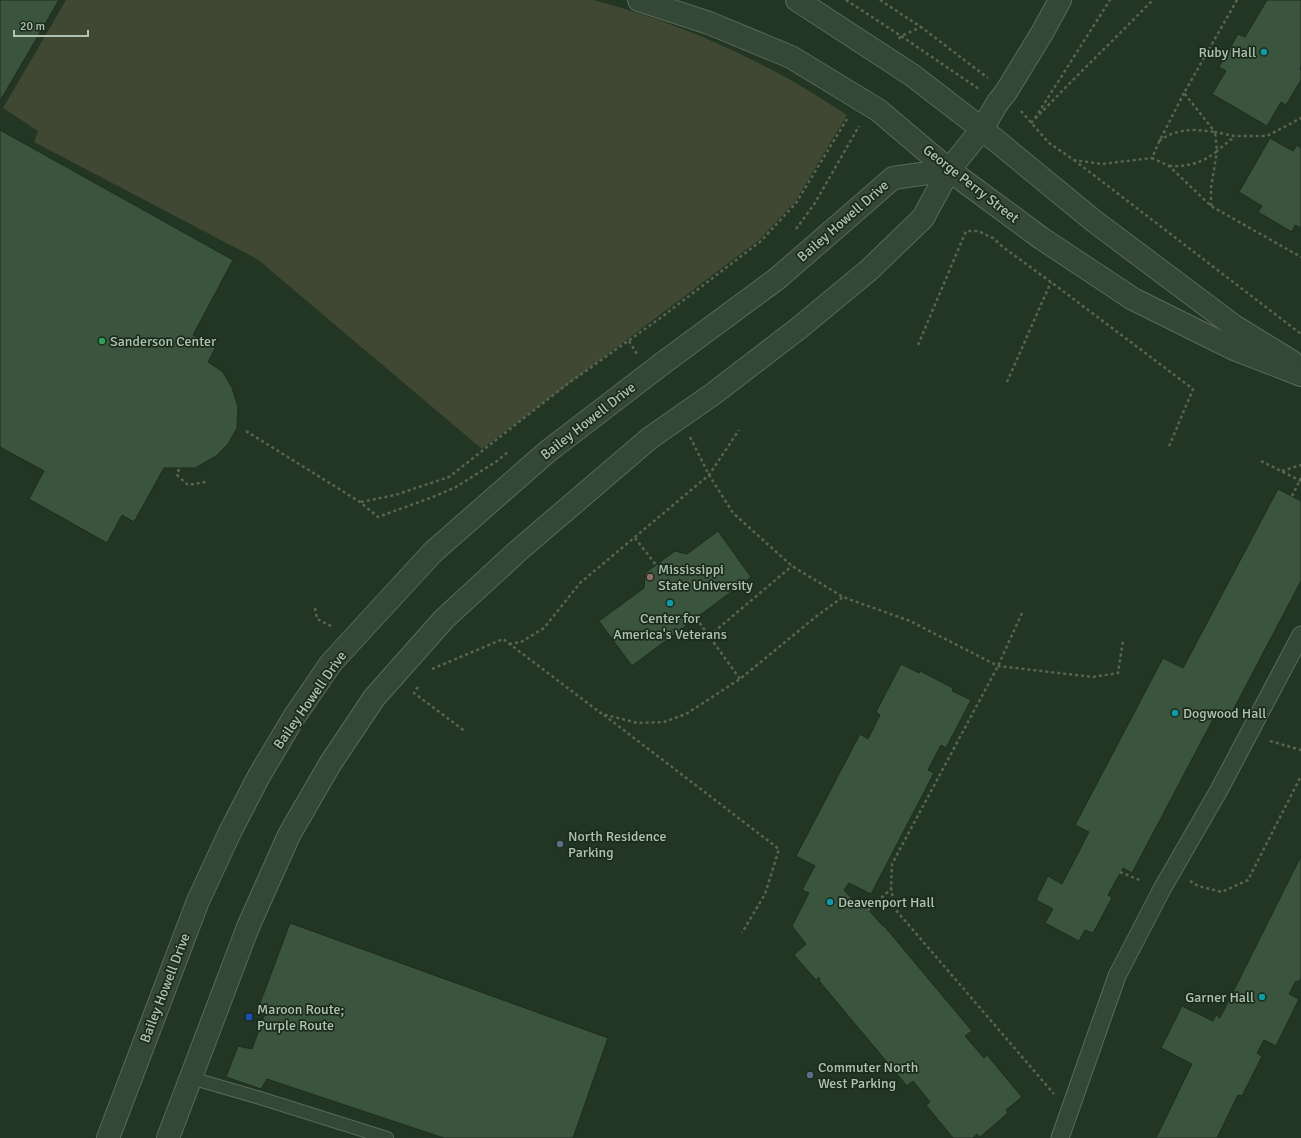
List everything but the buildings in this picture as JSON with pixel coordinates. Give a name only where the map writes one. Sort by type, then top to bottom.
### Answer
[{"type":"street","name":"George Perry Street","points":[[639,0],[709,23],[791,57],[878,110],[950,170],[1041,238],[1133,299],[1234,349],[1301,375]]},
{"type":"street","points":[[797,0],[893,62],[982,128],[1094,221],[1228,321],[1301,367]]},
{"type":"street","points":[[168,1138],[248,927],[289,835],[330,764],[374,698],[444,619],[519,550],[650,438],[713,394],[799,328],[869,270],[923,218],[950,170],[982,128],[1042,33],[1060,0]]},
{"type":"street","name":"Bailey Howell Drive","points":[[108,1138],[198,900],[230,832],[259,776],[294,717],[331,663],[432,552],[547,452],[778,278],[893,178],[950,170]]},
{"type":"street","points":[[1060,1138],[1117,976],[1172,870],[1219,790],[1301,635]]},
{"type":"lane","points":[[191,1078],[387,1138]]},
{"type":"path","points":[[846,0],[913,44],[1002,97]]},
{"type":"path","points":[[880,0],[921,27],[1002,97]]},
{"type":"path","points":[[1032,123],[1110,0]]},
{"type":"path","points":[[1032,123],[1152,0]]},
{"type":"path","points":[[1152,158],[1184,93],[1236,0]]},
{"type":"path","points":[[893,62],[901,36],[921,27]]},
{"type":"path","points":[[893,62],[913,44]]},
{"type":"path","points":[[1184,93],[1216,132],[1217,151],[1211,188],[1211,206]]},
{"type":"path","points":[[791,235],[815,203],[853,138],[864,102]]},
{"type":"path","points":[[360,502],[395,495],[450,477],[566,385],[629,341],[761,241],[796,203],[864,102]]},
{"type":"path","points":[[1159,142],[1169,134],[1187,130],[1216,132],[1234,136],[1267,136],[1301,118]]},
{"type":"path","points":[[1032,123],[1049,143],[1074,160],[1301,334]]},
{"type":"path","points":[[1169,166],[1181,167],[1209,158],[1234,136]]},
{"type":"path","points":[[1074,160],[1102,164],[1152,158],[1169,166],[1211,206],[1301,257]]},
{"type":"path","points":[[918,345],[966,231],[978,231],[992,238],[1193,390],[1168,449]]},
{"type":"path","points":[[1007,382],[1051,282]]},
{"type":"path","points":[[629,341],[638,354],[632,359]]},
{"type":"path","points":[[679,418],[695,444],[709,475],[733,512],[792,566],[843,597],[910,621],[998,666],[1093,677],[1118,673],[1124,641]]},
{"type":"path","points":[[509,644],[521,642],[544,628],[580,583],[709,475],[740,430]]},
{"type":"path","points":[[246,431],[360,502],[378,517],[456,487],[497,461],[514,447]]},
{"type":"path","points":[[1261,461],[1301,480],[1292,496]]},
{"type":"path","points":[[1281,471],[1301,465]]},
{"type":"path","points":[[179,469],[177,475],[188,485],[206,482]]},
{"type":"path","points":[[635,538],[656,565]]},
{"type":"path","points":[[709,636],[792,566]]},
{"type":"path","points":[[602,714],[638,723],[664,722],[686,714],[740,679],[792,636],[843,597]]},
{"type":"path","points":[[1022,613],[998,666],[892,864],[891,888],[895,909],[1069,1112]]},
{"type":"path","points":[[696,618],[740,679]]},
{"type":"path","points":[[431,670],[503,639],[779,849],[765,894],[742,933]]},
{"type":"path","points":[[422,681],[414,692],[466,732]]},
{"type":"path","points":[[1248,734],[1301,750]]},
{"type":"path","points":[[1172,870],[1198,886],[1222,892],[1248,880],[1301,776]]},
{"type":"path","points":[[868,910],[891,888]]},
{"type":"green space","points":[[66,0],[593,0],[672,25],[747,57],[796,83],[847,115],[794,203],[759,240],[482,449],[257,259],[34,142],[38,131],[3,108]]},
{"type":"place","name":"Ruby Hall","points":[[1264,52]]},
{"type":"place","name":"Sanderson Center","points":[[102,341]]},
{"type":"place","name":"Mississippi State University","points":[[650,577]]},
{"type":"place","name":"Center for America's Veterans","points":[[670,603]]},
{"type":"place","name":"Dogwood Hall","points":[[1175,713]]},
{"type":"place","name":"North Residence Parking","points":[[560,844]]},
{"type":"place","name":"Deavenport Hall","points":[[830,902]]},
{"type":"place","name":"Garner Hall","points":[[1262,997]]},
{"type":"place","name":"Maroon Route; Purple Route","points":[[249,1017]]},
{"type":"place","name":"Commuter North West Parking","points":[[810,1075]]}]
